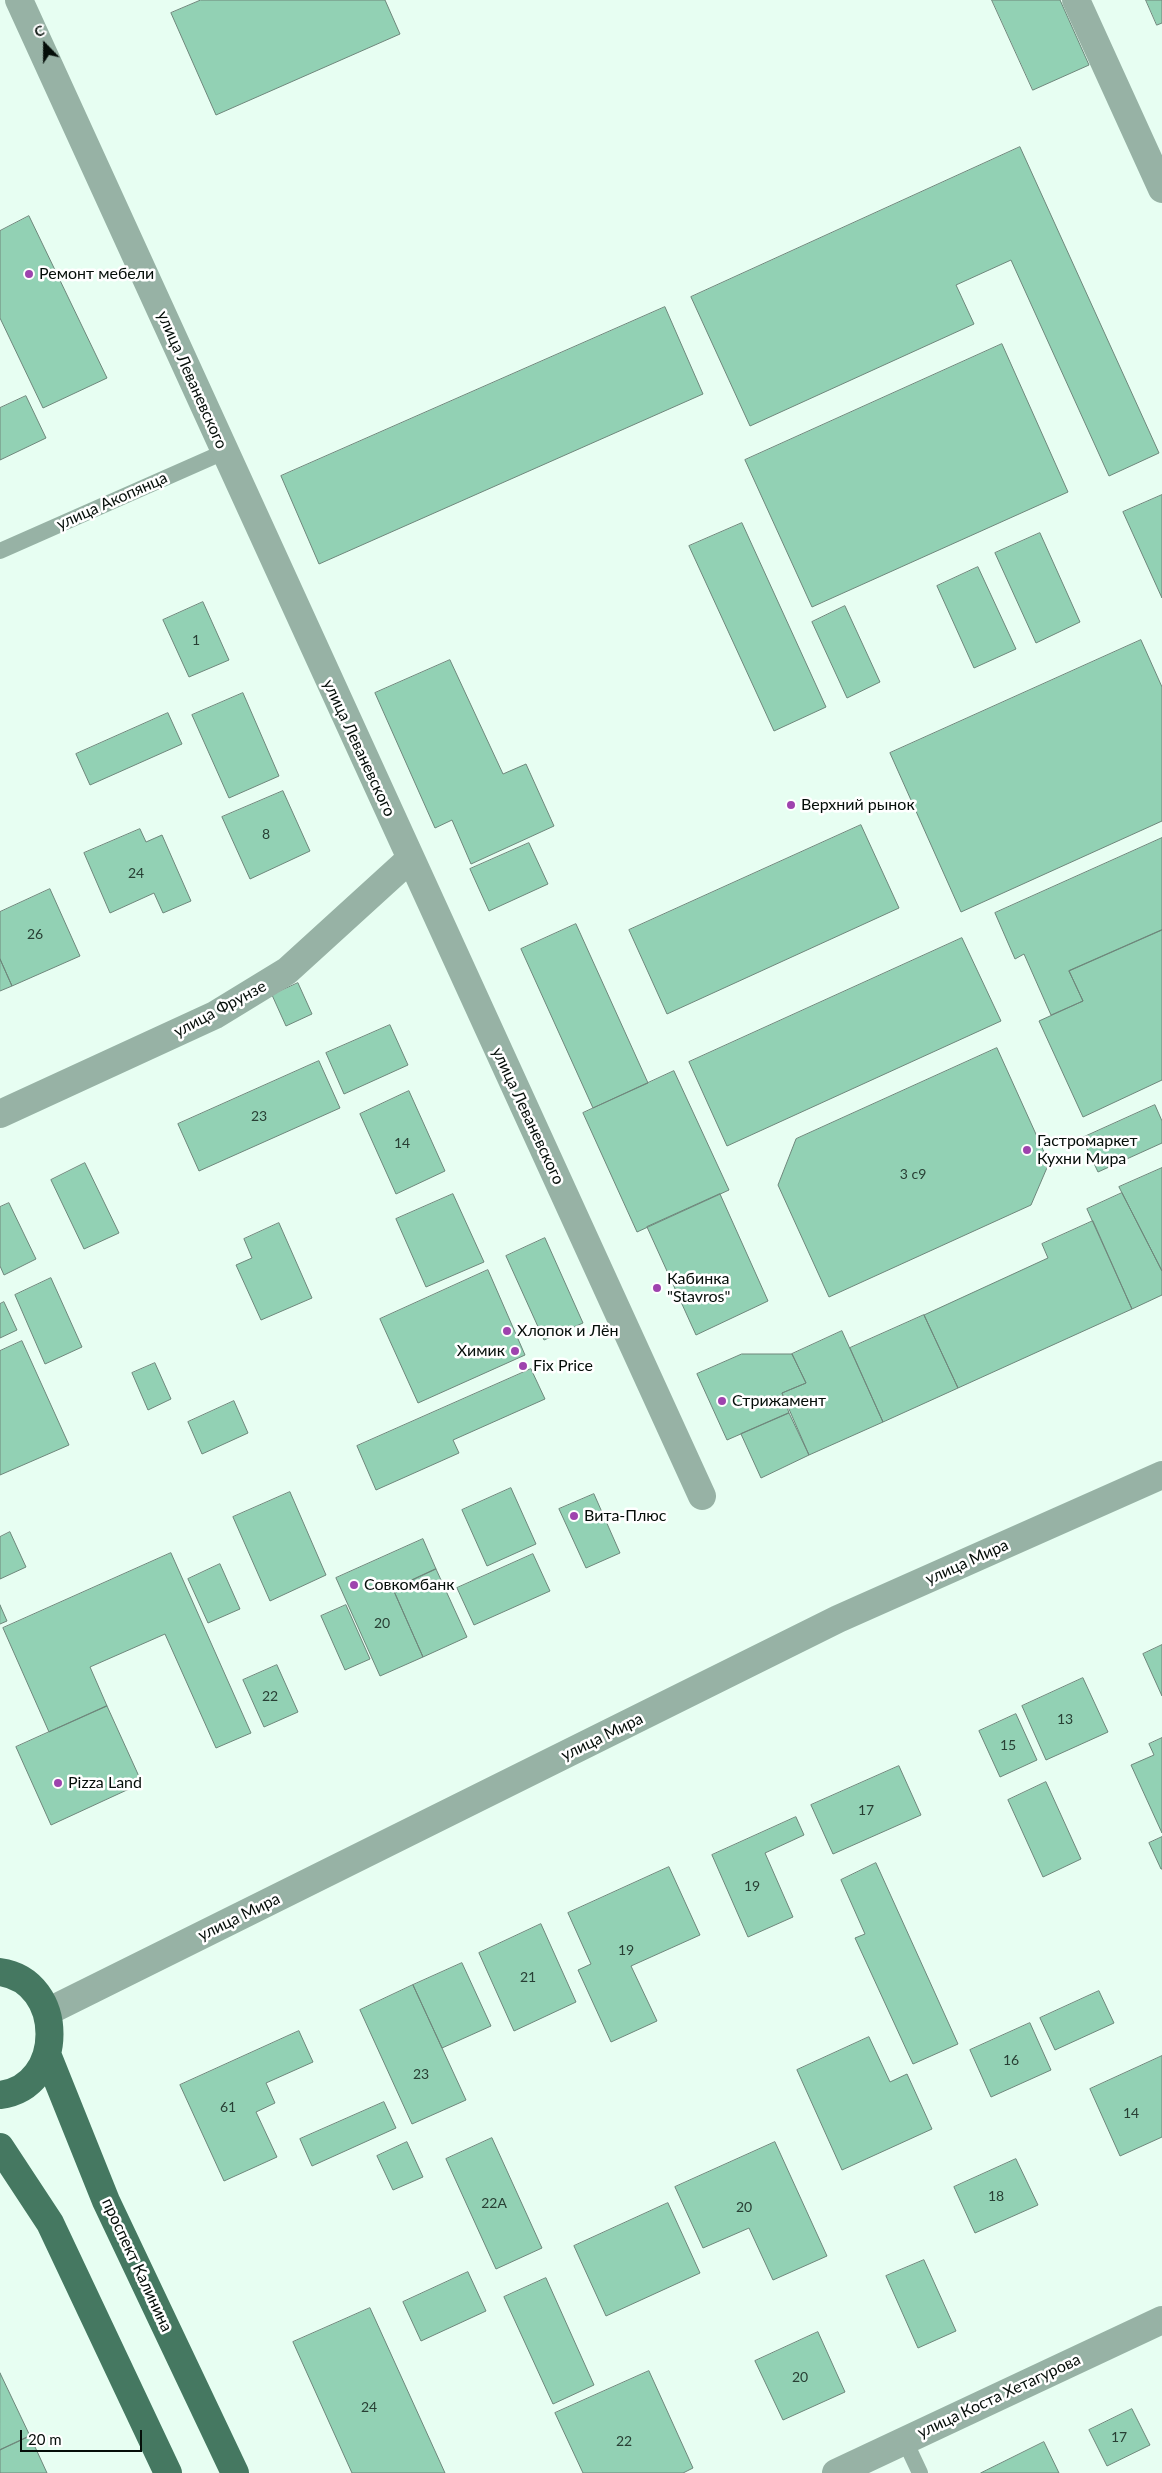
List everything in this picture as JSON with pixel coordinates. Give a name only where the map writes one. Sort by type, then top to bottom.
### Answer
[{"type":"main road","name":"проспект Калинина","points":[[0,2095],[22,2086],[38,2072],[47,2054],[51,2034],[48,2012],[38,1996],[24,1981],[2,1969]]},
{"type":"main road","name":"проспект Калинина","points":[[47,2054],[106,2201],[235,2473]]},
{"type":"main road","points":[[0,2147],[50,2223],[168,2473]]},
{"type":"street","name":"улица Леваневского","points":[[18,0],[702,1496]]},
{"type":"street","points":[[1076,0],[1162,189]]},
{"type":"street","name":"улица Фрунзе","points":[[0,1114],[215,1015],[287,971],[410,859]]},
{"type":"street","name":"улица Мира","points":[[48,2012],[838,1619],[1162,1475]]},
{"type":"street","name":"улица Коста Хетагурова","points":[[836,2473],[1162,2320]]},
{"type":"lane","name":"улица Акопянца","points":[[0,551],[224,452]]},
{"type":"lane","points":[[905,2441],[920,2473]]},
{"type":"building","points":[[201,0],[385,0],[400,34],[216,115],[171,13]]},
{"type":"building","points":[[992,0],[1060,0],[1089,65],[1033,90]]},
{"type":"building","points":[[1146,0],[1162,0],[1162,23],[1157,25]]},
{"type":"building","points":[[1020,147],[1159,453],[1109,476],[1011,260],[956,285],[974,324],[750,426],[691,297]]},
{"type":"building","name":"Ремонт мебели","points":[[29,216],[107,378],[43,408],[0,318],[0,231]]},
{"type":"building","points":[[665,307],[703,394],[319,564],[281,476]]},
{"type":"building","points":[[1002,344],[1068,492],[812,607],[745,460]]},
{"type":"building","points":[[26,396],[46,438],[0,460],[0,408]]},
{"type":"building","points":[[1162,495],[1162,598],[1123,512]]},
{"type":"building","points":[[742,523],[826,707],[774,731],[689,546]]},
{"type":"building","points":[[1040,533],[1080,622],[1036,643],[995,553]]},
{"type":"building","points":[[978,567],[1016,649],[974,668],[937,586]]},
{"type":"building","points":[[203,602],[229,660],[189,677],[163,620]]},
{"type":"building","points":[[845,606],[880,682],[847,698],[812,622]]},
{"type":"building","points":[[1141,640],[1162,687],[1162,821],[961,912],[890,753]]},
{"type":"building","points":[[450,660],[503,774],[526,764],[554,826],[471,864],[452,820],[435,828],[375,693]]},
{"type":"building","points":[[243,693],[279,776],[229,798],[192,715]]},
{"type":"building","points":[[168,713],[182,744],[90,785],[76,754]]},
{"type":"building","points":[[283,791],[310,851],[250,879],[222,817]]},
{"type":"building","points":[[861,825],[899,908],[667,1014],[629,930]]},
{"type":"building","points":[[140,829],[146,842],[162,835],[191,901],[163,913],[154,893],[110,913],[84,853]]},
{"type":"building","points":[[1162,838],[1162,930],[1069,971],[1083,1001],[1051,1015],[1024,954],[1015,959],[995,913]]},
{"type":"building","points":[[529,843],[548,884],[489,911],[470,869]]},
{"type":"building","points":[[50,889],[80,956],[12,986],[0,959],[0,912]]},
{"type":"building","points":[[576,924],[648,1083],[593,1108],[521,949]]},
{"type":"building","points":[[1162,930],[1162,1080],[1083,1117],[1039,1021],[1083,1001],[1069,971]]},
{"type":"building","points":[[962,938],[1001,1021],[727,1146],[689,1062]]},
{"type":"building","points":[[0,959],[12,986],[0,991]]},
{"type":"building","points":[[298,983],[312,1014],[286,1026],[272,995]]},
{"type":"building","points":[[390,1025],[408,1065],[344,1094],[326,1053]]},
{"type":"building","points":[[997,1048],[1049,1163],[1031,1205],[829,1297],[778,1185],[796,1139]]},
{"type":"building","points":[[319,1061],[340,1108],[199,1171],[178,1124]]},
{"type":"building","points":[[674,1071],[729,1190],[637,1232],[583,1113]]},
{"type":"building","points":[[409,1091],[445,1171],[396,1194],[360,1114]]},
{"type":"building","points":[[1155,1105],[1162,1121],[1162,1143],[1098,1172],[1082,1138]]},
{"type":"building","points":[[85,1163],[119,1233],[84,1249],[51,1180]]},
{"type":"building","points":[[1162,1168],[1162,1271],[1119,1187]]},
{"type":"building","points":[[1122,1193],[1162,1271],[1162,1295],[1132,1309],[1087,1209]]},
{"type":"building","points":[[453,1194],[484,1262],[426,1287],[396,1219]]},
{"type":"building","points":[[720,1194],[768,1301],[696,1335],[647,1227]]},
{"type":"building","points":[[9,1203],[36,1259],[4,1275],[0,1266],[0,1207]]},
{"type":"building","points":[[1093,1221],[1132,1309],[958,1388],[924,1315],[1048,1258],[1042,1244]]},
{"type":"building","points":[[279,1223],[312,1298],[261,1320],[236,1265],[252,1258],[244,1239]]},
{"type":"building","points":[[545,1238],[583,1323],[544,1340],[506,1256]]},
{"type":"building","points":[[488,1270],[525,1355],[418,1403],[380,1319]]},
{"type":"building","points":[[51,1278],[82,1347],[45,1364],[15,1295]]},
{"type":"building","points":[[4,1302],[17,1330],[0,1338],[0,1304]]},
{"type":"building","points":[[924,1315],[958,1388],[883,1422],[850,1348]]},
{"type":"building","points":[[842,1331],[883,1422],[809,1455],[782,1393],[806,1383],[792,1354]]},
{"type":"building","points":[[22,1341],[69,1445],[0,1475],[0,1351]]},
{"type":"building","points":[[742,1354],[792,1354],[806,1383],[782,1393],[789,1413],[727,1440],[697,1374]]},
{"type":"building","points":[[155,1363],[171,1399],[148,1410],[132,1373]]},
{"type":"building","points":[[531,1369],[545,1399],[453,1440],[459,1453],[376,1490],[357,1446]]},
{"type":"building","points":[[234,1401],[248,1433],[202,1454],[188,1422]]},
{"type":"building","points":[[789,1413],[809,1455],[761,1478],[741,1434]]},
{"type":"building","points":[[511,1488],[536,1544],[487,1566],[462,1510]]},
{"type":"building","points":[[290,1492],[326,1575],[270,1601],[233,1517]]},
{"type":"building","points":[[594,1494],[620,1553],[586,1568],[559,1509]]},
{"type":"building","points":[[10,1532],[26,1567],[0,1579],[0,1537]]},
{"type":"building","points":[[423,1539],[436,1569],[393,1589],[423,1657],[380,1676],[336,1578]]},
{"type":"building","points":[[171,1553],[251,1733],[216,1748],[165,1634],[90,1667],[107,1706],[49,1732],[3,1628]]},
{"type":"building","points":[[533,1554],[550,1591],[474,1625],[457,1588]]},
{"type":"building","points":[[220,1564],[240,1609],[208,1623],[188,1579]]},
{"type":"building","points":[[436,1569],[467,1637],[423,1657],[393,1589]]},
{"type":"building","points":[[0,1605],[7,1621],[0,1624]]},
{"type":"building","points":[[346,1605],[370,1659],[345,1670],[321,1616]]},
{"type":"building","points":[[1162,1645],[1162,1696],[1143,1654]]},
{"type":"building","points":[[277,1665],[298,1712],[264,1727],[243,1680]]},
{"type":"building","points":[[1083,1678],[1108,1732],[1046,1760],[1022,1706]]},
{"type":"building","points":[[107,1706],[142,1783],[51,1825],[16,1747]]},
{"type":"building","points":[[1016,1714],[1037,1760],[1000,1777],[979,1731]]},
{"type":"building","points":[[1162,1738],[1162,1833],[1131,1765],[1154,1755],[1149,1744]]},
{"type":"building","points":[[899,1766],[921,1815],[833,1854],[811,1805]]},
{"type":"building","points":[[1046,1782],[1081,1859],[1043,1877],[1008,1800]]},
{"type":"building","points":[[796,1817],[804,1835],[765,1853],[793,1917],[748,1937],[712,1855]]},
{"type":"building","points":[[1162,1837],[1162,1869],[1161,1869],[1149,1843]]},
{"type":"building","points":[[876,1863],[958,2044],[913,2064],[855,1938],[865,1934],[841,1880]]},
{"type":"building","points":[[669,1867],[700,1935],[631,1966],[657,2021],[611,2042],[578,1970],[591,1964],[568,1913]]},
{"type":"building","points":[[541,1924],[576,2002],[514,2031],[479,1953]]},
{"type":"building","points":[[462,1963],[491,2026],[442,2048],[413,1985]]},
{"type":"building","points":[[413,1985],[466,2100],[412,2124],[360,2010]]},
{"type":"building","points":[[1099,1991],[1114,2023],[1055,2050],[1040,2018]]},
{"type":"building","points":[[1030,2023],[1051,2070],[991,2097],[970,2050]]},
{"type":"building","points":[[299,2031],[313,2062],[266,2083],[275,2103],[256,2112],[277,2157],[224,2181],[180,2085]]},
{"type":"building","points":[[869,2037],[890,2082],[907,2074],[932,2129],[842,2170],[797,2070]]},
{"type":"building","points":[[1162,2056],[1162,2137],[1120,2156],[1090,2089]]},
{"type":"building","points":[[384,2102],[396,2128],[312,2166],[300,2139]]},
{"type":"building","points":[[492,2138],[542,2248],[496,2269],[446,2159]]},
{"type":"building","points":[[407,2142],[423,2177],[393,2190],[377,2156]]},
{"type":"building","points":[[775,2142],[827,2256],[773,2280],[749,2228],[703,2248],[675,2187]]},
{"type":"building","points":[[1016,2159],[1038,2205],[975,2233],[954,2187]]},
{"type":"building","points":[[668,2203],[700,2273],[606,2316],[574,2246]]},
{"type":"building","points":[[924,2260],[956,2331],[918,2348],[886,2276]]},
{"type":"building","points":[[468,2272],[486,2311],[421,2341],[403,2302]]},
{"type":"building","points":[[546,2278],[594,2385],[553,2404],[504,2297]]},
{"type":"building","points":[[370,2308],[445,2473],[352,2473],[293,2342]]},
{"type":"building","points":[[818,2332],[845,2392],[783,2420],[755,2361]]},
{"type":"building","points":[[649,2371],[693,2468],[683,2473],[583,2473],[555,2413]]},
{"type":"building","points":[[0,2373],[30,2436],[0,2450]]},
{"type":"building","points":[[1132,2409],[1150,2445],[1107,2466],[1089,2430]]},
{"type":"building","points":[[30,2436],[47,2473],[0,2473],[0,2450]]},
{"type":"building","points":[[1044,2442],[1059,2473],[981,2473]]},
{"type":"place","name":"Ремонт мебели","points":[[29,274]]},
{"type":"place","name":"Верхний рынок","points":[[791,805]]},
{"type":"place","name":"Гастромаркет Кухни Мира","points":[[1027,1150]]},
{"type":"place","name":"Кабинка \"Stavros\"","points":[[657,1288]]},
{"type":"place","name":"Хлопок и Лён","points":[[507,1331]]},
{"type":"place","name":"Химик","points":[[515,1351]]},
{"type":"place","name":"Fix Price","points":[[523,1366]]},
{"type":"place","name":"Стрижамент","points":[[722,1401]]},
{"type":"place","name":"Вита-Плюс","points":[[574,1516]]},
{"type":"place","name":"Совкомбанк","points":[[354,1585]]},
{"type":"place","name":"Pizza Land","points":[[58,1783]]}]
